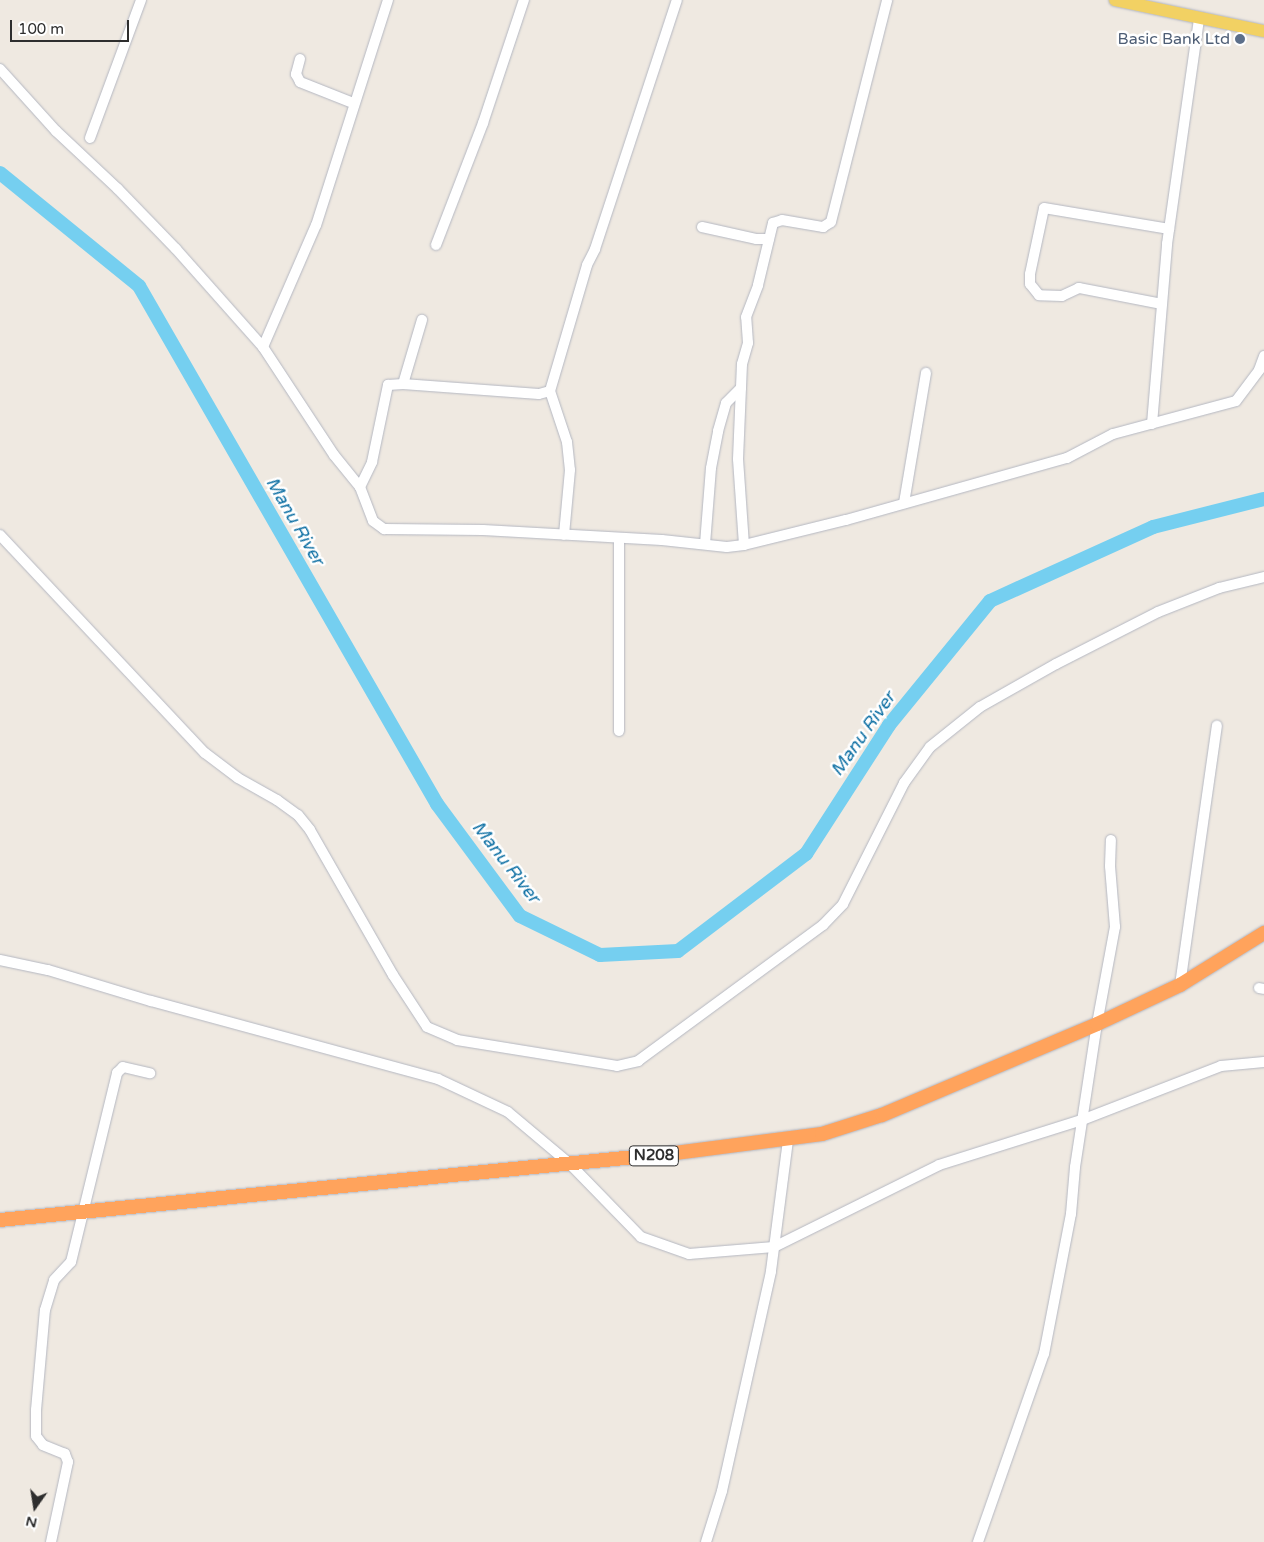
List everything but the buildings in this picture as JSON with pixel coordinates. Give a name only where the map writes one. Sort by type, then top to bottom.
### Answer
[{"type":"highway","name":"N208","points":[[0,1220],[570,1164],[788,1140],[822,1134],[882,1115],[1097,1024],[1180,985],[1264,933]]},
{"type":"main road","points":[[1115,0],[1264,31]]},
{"type":"street","points":[[90,138],[141,0]]},
{"type":"street","points":[[263,347],[316,225],[353,103],[388,0]]},
{"type":"street","points":[[436,246],[483,123],[524,0]]},
{"type":"street","points":[[564,535],[570,470],[567,442],[550,391],[587,264],[594,249],[678,0]]},
{"type":"street","points":[[744,545],[738,459],[742,364],[748,343],[746,317],[758,285],[773,223],[782,220],[823,227],[831,222],[887,0]]},
{"type":"street","points":[[1152,424],[1169,229],[1199,18]]},
{"type":"street","points":[[300,60],[296,74],[300,82],[353,103]]},
{"type":"street","points":[[0,69],[56,131],[118,189],[176,249],[263,347],[334,455],[360,486],[373,521],[384,529],[483,530],[727,547],[744,545],[1067,458],[1114,434],[1236,401],[1259,370],[1264,356]]},
{"type":"street","points":[[1162,304],[1078,288],[1062,296],[1039,295],[1030,284],[1030,274],[1044,208],[1169,229]]},
{"type":"street","points":[[702,227],[756,239],[769,239]]},
{"type":"street","points":[[403,384],[422,320]]},
{"type":"street","points":[[904,503],[926,372]]},
{"type":"street","points":[[360,486],[372,462],[388,385],[403,384],[539,394],[550,391]]},
{"type":"street","points":[[705,544],[711,468],[718,431],[726,403],[741,388]]},
{"type":"street","points":[[0,535],[205,753],[238,778],[298,815],[310,830],[384,959],[427,1027],[457,1040],[616,1066],[638,1060],[823,925],[843,904],[904,783],[930,748],[980,707],[1056,664],[1158,612],[1219,588],[1264,577]]},
{"type":"street","points":[[619,538],[619,731]]},
{"type":"street","points":[[1180,985],[1217,726]]},
{"type":"street","points":[[978,1542],[1044,1354],[1071,1214],[1082,1120],[1116,920],[1110,866],[1111,840]]},
{"type":"street","points":[[0,960],[48,970],[151,1001],[438,1079],[508,1112],[570,1164],[641,1237],[689,1254],[774,1247],[939,1165],[1082,1120],[1221,1066],[1264,1062]]},
{"type":"street","points":[[51,1542],[68,1462],[65,1454],[43,1444],[36,1436],[36,1410],[48,1296],[54,1280],[71,1262],[117,1074],[123,1067],[150,1073]]},
{"type":"street","points":[[706,1542],[722,1492],[771,1271],[788,1140]]},
{"type":"waterway","name":"Manu River","points":[[0,173],[139,286],[437,804],[520,916],[600,955],[678,951],[806,854],[889,725],[990,601],[1153,527],[1264,499]]},
{"type":"place","name":"Basic Bank Ltd","points":[[1240,39]]}]
